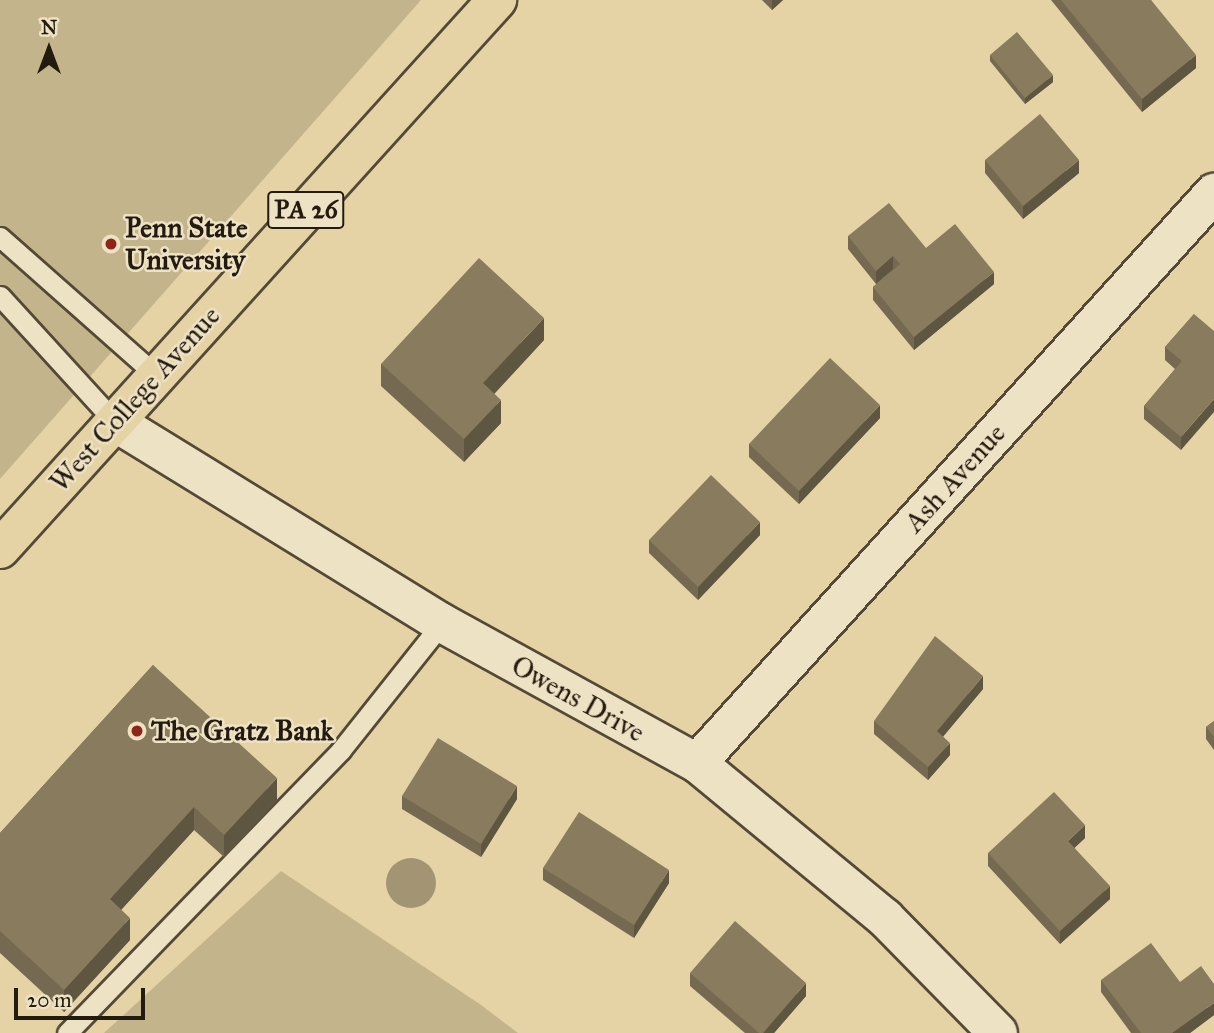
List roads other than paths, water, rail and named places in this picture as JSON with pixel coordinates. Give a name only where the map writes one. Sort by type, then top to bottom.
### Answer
[{"type":"main road","name":"West College Avenue","points":[[0,549],[498,0]]},
{"type":"street","name":"Ash Avenue","points":[[697,764],[1214,193]]},
{"type":"street","name":"Owens Drive","points":[[115,422],[442,623],[697,764],[885,918],[998,1033]]},
{"type":"lane","points":[[0,237],[156,375]]},
{"type":"lane","points":[[0,296],[115,422]]},
{"type":"lane","points":[[67,1033],[341,750],[442,623]]},
{"type":"place","name":"Penn State University","points":[[111,244]]},
{"type":"place","name":"The Gratz Bank","points":[[137,731]]}]
